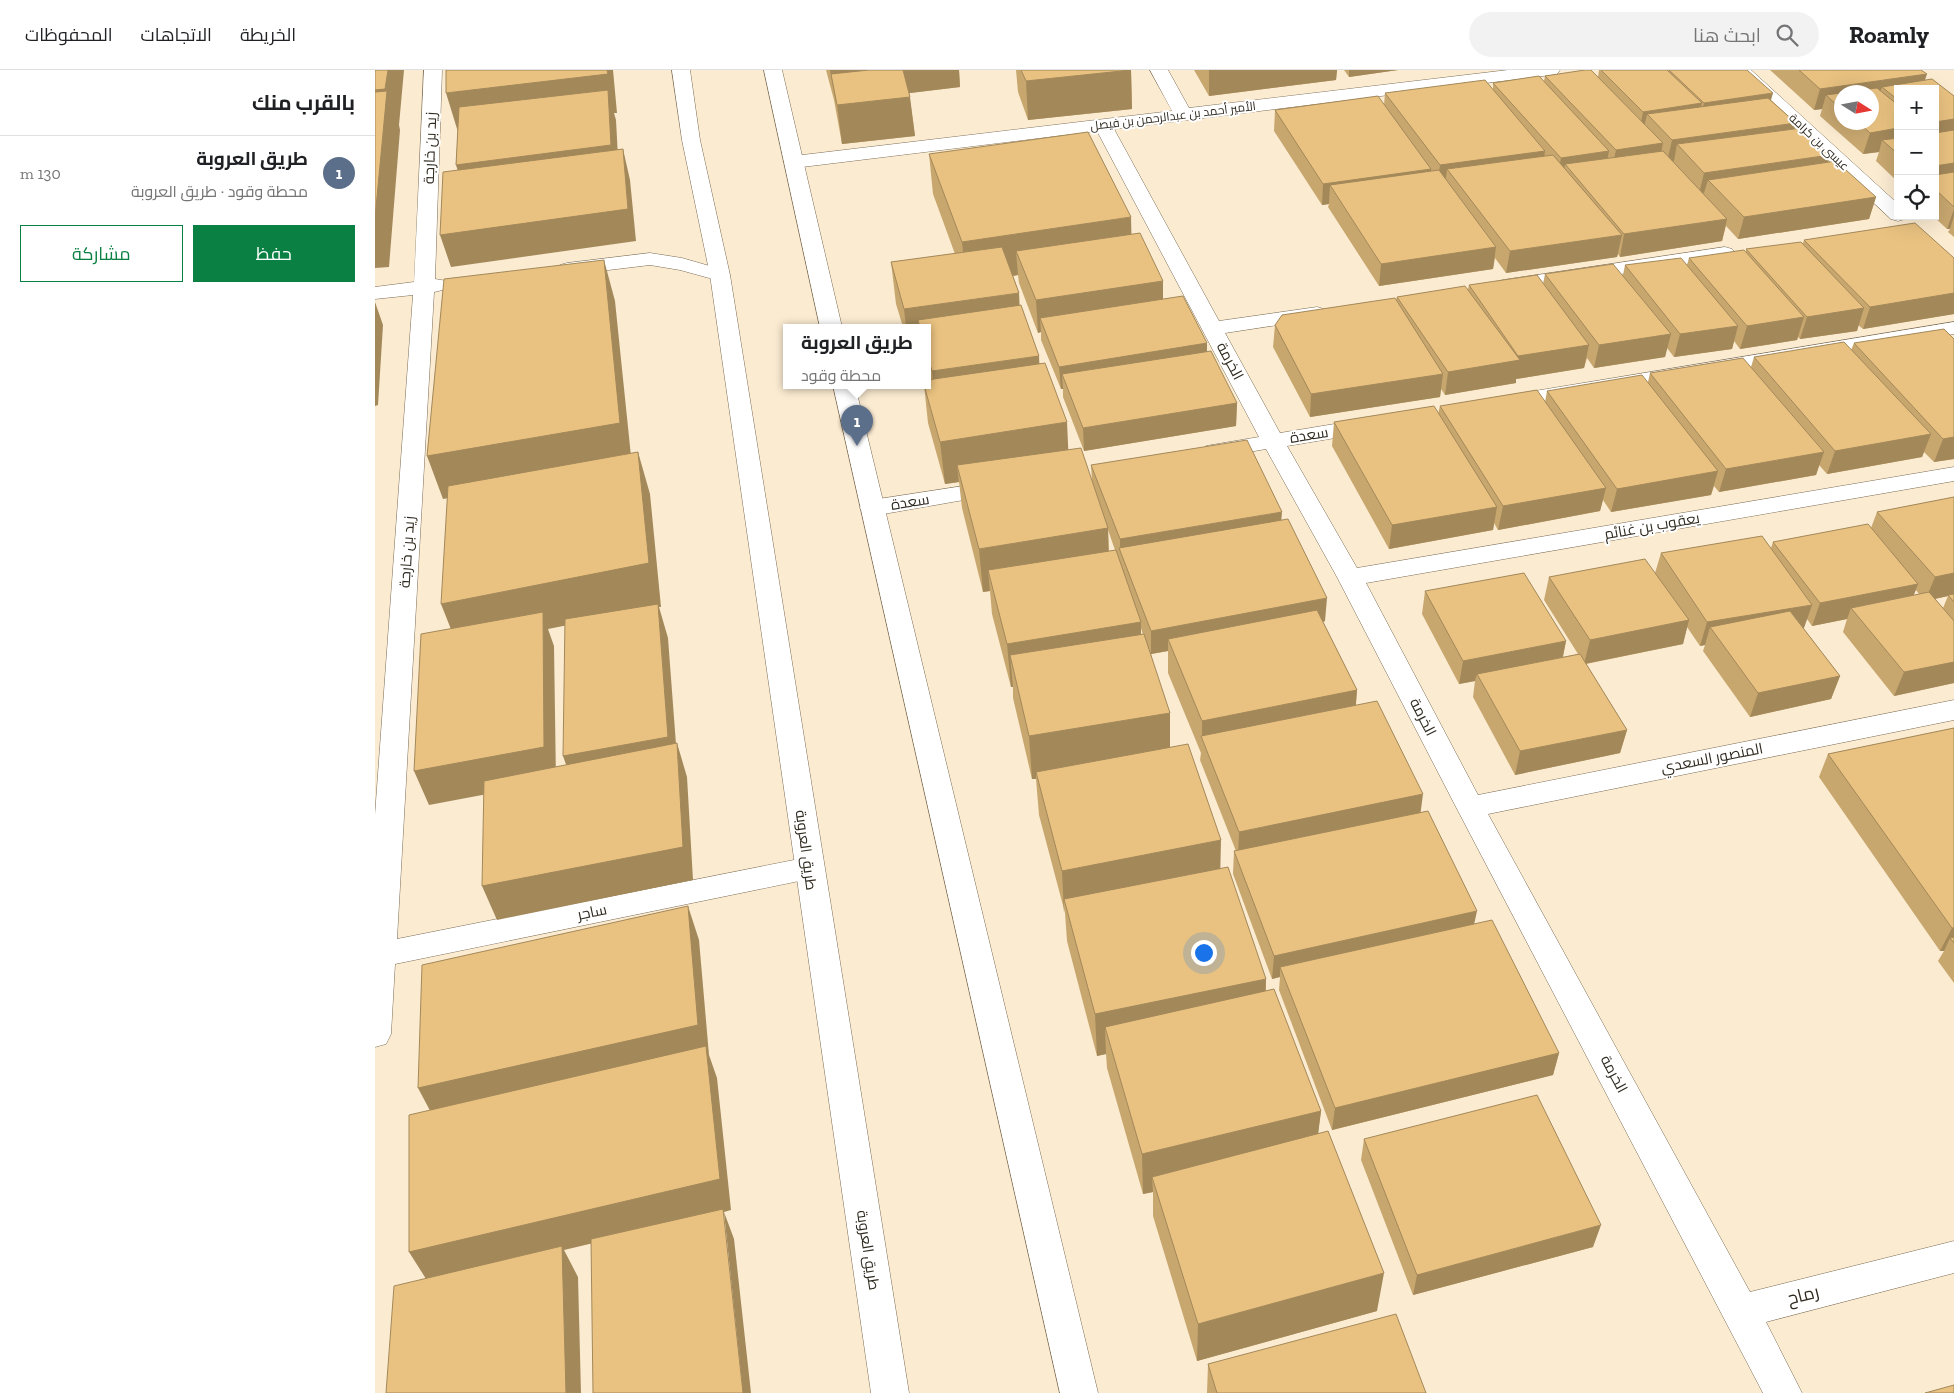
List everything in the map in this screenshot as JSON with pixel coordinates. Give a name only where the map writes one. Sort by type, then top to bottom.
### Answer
[{"type":"street","name":"زيد بن خارجة","points":[[375,1034],[385,733],[424,287],[433,70]]},
{"type":"street","name":"طريق العروبة","points":[[681,70],[691,140],[720,275],[890,1393]]},
{"type":"street","points":[[773,70],[830,324]]},
{"type":"street","points":[[1159,70],[1184,115]]},
{"type":"street","name":"الأمير أحمد بن عبدالرحمن بن فيصل","points":[[794,162],[1551,70]]},
{"type":"street","name":"عيسى بن كرامة","points":[[1741,70],[1894,211]]},
{"type":"street","name":"الخرمة","points":[[1103,125],[1273,441],[1350,577],[1470,807],[1741,1311]]},
{"type":"street","points":[[1881,231],[1901,220]]},
{"type":"street","points":[[1488,288],[1743,251]]},
{"type":"street","points":[[547,272],[650,259],[683,264],[720,275]]},
{"type":"street","points":[[375,293],[462,282]]},
{"type":"street","points":[[1212,328],[1340,309]]},
{"type":"street","points":[[1487,406],[1954,328]]},
{"type":"street","points":[[845,389],[1079,1393]]},
{"type":"street","name":"سعدة","points":[[1195,454],[1390,422]]},
{"type":"street","name":"يعقوب بن غنائم","points":[[1350,577],[1954,474]]},
{"type":"street","name":"سعدة","points":[[872,508],[1019,484]]},
{"type":"street","name":"المنصور السعدي","points":[[1470,807],[1954,710]]},
{"type":"street","name":"ساجر","points":[[377,956],[809,868]]},
{"type":"street","name":"رماح","points":[[1741,1311],[1954,1258]]},
{"type":"street","points":[[1741,1311],[1783,1393]]},
{"type":"building","points":[[375,70],[388,70],[385,89],[375,90]]},
{"type":"building","points":[[446,70],[607,70],[608,74],[446,93]]},
{"type":"building","points":[[869,70],[903,70],[910,97],[837,105],[831,74]]},
{"type":"building","points":[[1021,70],[1131,70],[1026,81]]},
{"type":"building","points":[[1591,70],[1663,143],[1616,150],[1545,76]]},
{"type":"building","points":[[1601,70],[1667,70],[1702,103],[1643,112]]},
{"type":"building","points":[[1669,70],[1747,70],[1773,93],[1704,103]]},
{"type":"building","points":[[1799,70],[1921,70],[1927,74],[1849,85],[1834,85],[1834,87],[1820,89]]},
{"type":"building","points":[[1539,76],[1609,151],[1561,158],[1493,83]]},
{"type":"building","points":[[1932,79],[1954,96],[1954,119],[1939,121],[1939,85],[1894,85]]},
{"type":"building","points":[[1485,80],[1545,151],[1440,165],[1385,93]]},
{"type":"building","points":[[1894,85],[1894,97],[1882,87]]},
{"type":"building","points":[[608,90],[611,145],[456,165],[459,107]]},
{"type":"building","points":[[1879,90],[1894,102],[1894,129],[1870,133],[1867,130],[1879,130]]},
{"type":"building","points":[[387,91],[375,218],[375,92]]},
{"type":"building","points":[[1834,94],[1834,102],[1826,95]]},
{"type":"building","points":[[1378,96],[1431,169],[1323,184],[1275,110]]},
{"type":"building","points":[[1768,98],[1796,123],[1672,140],[1647,114]]},
{"type":"building","points":[[1802,128],[1830,155],[1704,173],[1677,144]]},
{"type":"building","points":[[1954,130],[1954,163],[1939,165],[1939,132]]},
{"type":"building","points":[[1088,132],[1131,217],[962,242],[929,154]]},
{"type":"building","points":[[1894,138],[1894,150],[1882,140]]},
{"type":"building","points":[[623,149],[628,209],[440,235],[443,172]]},
{"type":"building","points":[[1663,151],[1727,219],[1624,234],[1565,164]]},
{"type":"building","points":[[1553,155],[1622,235],[1510,251],[1447,169]]},
{"type":"building","points":[[1836,161],[1876,197],[1744,217],[1708,180]]},
{"type":"building","points":[[1439,170],[1496,247],[1381,264],[1330,185]]},
{"type":"building","points":[[1954,172],[1954,207],[1939,193],[1939,174]]},
{"type":"building","points":[[1915,223],[1954,258],[1954,293],[1870,307],[1804,240]]},
{"type":"building","points":[[1140,233],[1163,281],[1036,300],[1016,251]]},
{"type":"building","points":[[1801,242],[1864,308],[1807,317],[1746,249]]},
{"type":"building","points":[[1002,247],[1019,293],[904,309],[891,262]]},
{"type":"building","points":[[1744,250],[1804,317],[1747,326],[1689,258]]},
{"type":"building","points":[[1681,258],[1738,326],[1680,334],[1625,265]]},
{"type":"building","points":[[604,260],[620,423],[427,456],[444,279]]},
{"type":"building","points":[[1613,264],[1671,334],[1599,345],[1545,274]]},
{"type":"building","points":[[1537,275],[1589,345],[1518,356],[1469,285]]},
{"type":"building","points":[[1465,286],[1520,360],[1448,372],[1397,297]]},
{"type":"building","points":[[1183,296],[1207,343],[1059,367],[1040,318]]},
{"type":"building","points":[[1395,298],[1443,374],[1311,394],[1275,325],[1282,315]]},
{"type":"building","points":[[1021,305],[1039,356],[932,371],[931,324],[919,324],[918,320]]},
{"type":"building","points":[[1944,329],[1954,339],[1954,437],[1943,439],[1854,343]]},
{"type":"building","points":[[1844,342],[1931,434],[1835,451],[1754,357]]},
{"type":"building","points":[[1211,351],[1237,403],[1083,428],[1062,374]]},
{"type":"building","points":[[1743,358],[1824,452],[1726,469],[1650,373]]},
{"type":"building","points":[[1045,363],[1067,422],[940,442],[925,389],[931,389],[931,379]]},
{"type":"building","points":[[1642,375],[1718,471],[1617,489],[1547,391]]},
{"type":"building","points":[[1537,390],[1606,488],[1503,506],[1440,406]]},
{"type":"building","points":[[1434,406],[1497,507],[1392,525],[1334,422]]},
{"type":"building","points":[[1247,440],[1282,512],[1120,539],[1091,465]]},
{"type":"building","points":[[1081,448],[1108,528],[979,549],[957,465]]},
{"type":"building","points":[[638,452],[649,563],[441,604],[448,486]]},
{"type":"building","points":[[1954,497],[1954,573],[1935,577],[1877,512]]},
{"type":"building","points":[[1288,519],[1327,598],[1151,631],[1119,548]]},
{"type":"building","points":[[1868,524],[1918,584],[1820,603],[1773,542]]},
{"type":"building","points":[[1762,536],[1812,605],[1707,622],[1661,553]]},
{"type":"building","points":[[1116,550],[1141,622],[1007,644],[988,570]]},
{"type":"building","points":[[1645,559],[1689,620],[1590,640],[1549,577]]},
{"type":"building","points":[[1524,573],[1566,641],[1463,661],[1425,591]]},
{"type":"building","points":[[1929,592],[1954,621],[1954,662],[1904,672],[1851,608]]},
{"type":"building","points":[[1954,594],[1954,602],[1948,595]]},
{"type":"building","points":[[658,604],[668,737],[563,756],[565,619]]},
{"type":"building","points":[[1317,610],[1357,690],[1202,721],[1168,639]]},
{"type":"building","points":[[1790,611],[1840,676],[1758,693],[1710,627]]},
{"type":"building","points":[[543,612],[544,747],[414,771],[421,634]]},
{"type":"building","points":[[1144,634],[1170,713],[1029,736],[1010,655]]},
{"type":"building","points":[[1580,654],[1627,730],[1520,751],[1477,674]]},
{"type":"building","points":[[1377,701],[1423,794],[1239,832],[1201,736]]},
{"type":"building","points":[[1954,728],[1954,928],[1952,928],[1828,754]]},
{"type":"building","points":[[677,743],[683,847],[482,886],[484,781]]},
{"type":"building","points":[[1188,744],[1221,840],[1062,871],[1036,772]]},
{"type":"building","points":[[1428,811],[1477,911],[1274,956],[1234,851]]},
{"type":"building","points":[[1228,867],[1266,979],[1095,1014],[1064,899]]},
{"type":"building","points":[[688,906],[698,1025],[418,1088],[422,965]]},
{"type":"building","points":[[1492,920],[1559,1053],[1335,1108],[1280,967]]},
{"type":"building","points":[[1274,989],[1321,1111],[1142,1154],[1105,1027]]},
{"type":"building","points":[[706,1046],[720,1179],[409,1252],[409,1115]]},
{"type":"building","points":[[1537,1095],[1601,1225],[1417,1275],[1364,1139]]},
{"type":"building","points":[[1328,1131],[1384,1273],[1198,1324],[1152,1177]]},
{"type":"building","points":[[723,1209],[743,1393],[593,1393],[591,1239]]},
{"type":"building","points":[[562,1246],[566,1393],[386,1393],[394,1286]]},
{"type":"building","points":[[1396,1314],[1426,1393],[1217,1393],[1208,1364]]},
{"type":"building","points":[[1954,1385],[1954,1393],[1925,1393]]},
{"type":"place","name":"طريق العروبة","points":[[857,446]]}]
